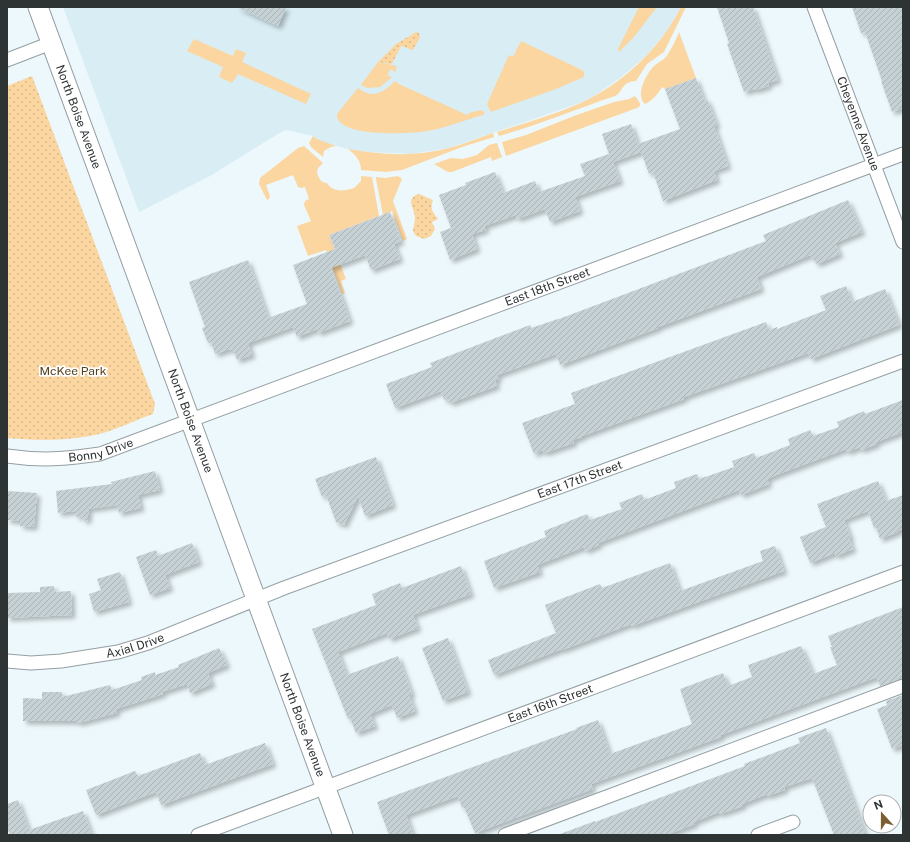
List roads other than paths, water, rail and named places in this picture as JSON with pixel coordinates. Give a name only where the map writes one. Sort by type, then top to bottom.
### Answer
[{"type":"street","name":"North Boise Avenue","points":[[38,7],[343,835]]},
{"type":"street","name":"Cheyenne Avenue","points":[[814,7],[903,242]]},
{"type":"street","points":[[7,60],[52,43]]},
{"type":"street","name":"East 18th Street","points":[[191,421],[903,154]]},
{"type":"street","name":"East 17th Street","points":[[256,599],[903,360]]},
{"type":"street","name":"Bonny Drive","points":[[7,456],[33,459],[55,459],[100,454],[191,421]]},
{"type":"street","name":"East 16th Street","points":[[198,835],[903,572]]},
{"type":"street","name":"Axial Drive","points":[[7,661],[31,663],[61,662],[118,652],[148,643],[256,599]]},
{"type":"street","points":[[505,835],[903,686]]},
{"type":"street","points":[[758,835],[793,822]]},
{"type":"park label","name":"McKee Park","points":[[73,371]]}]
